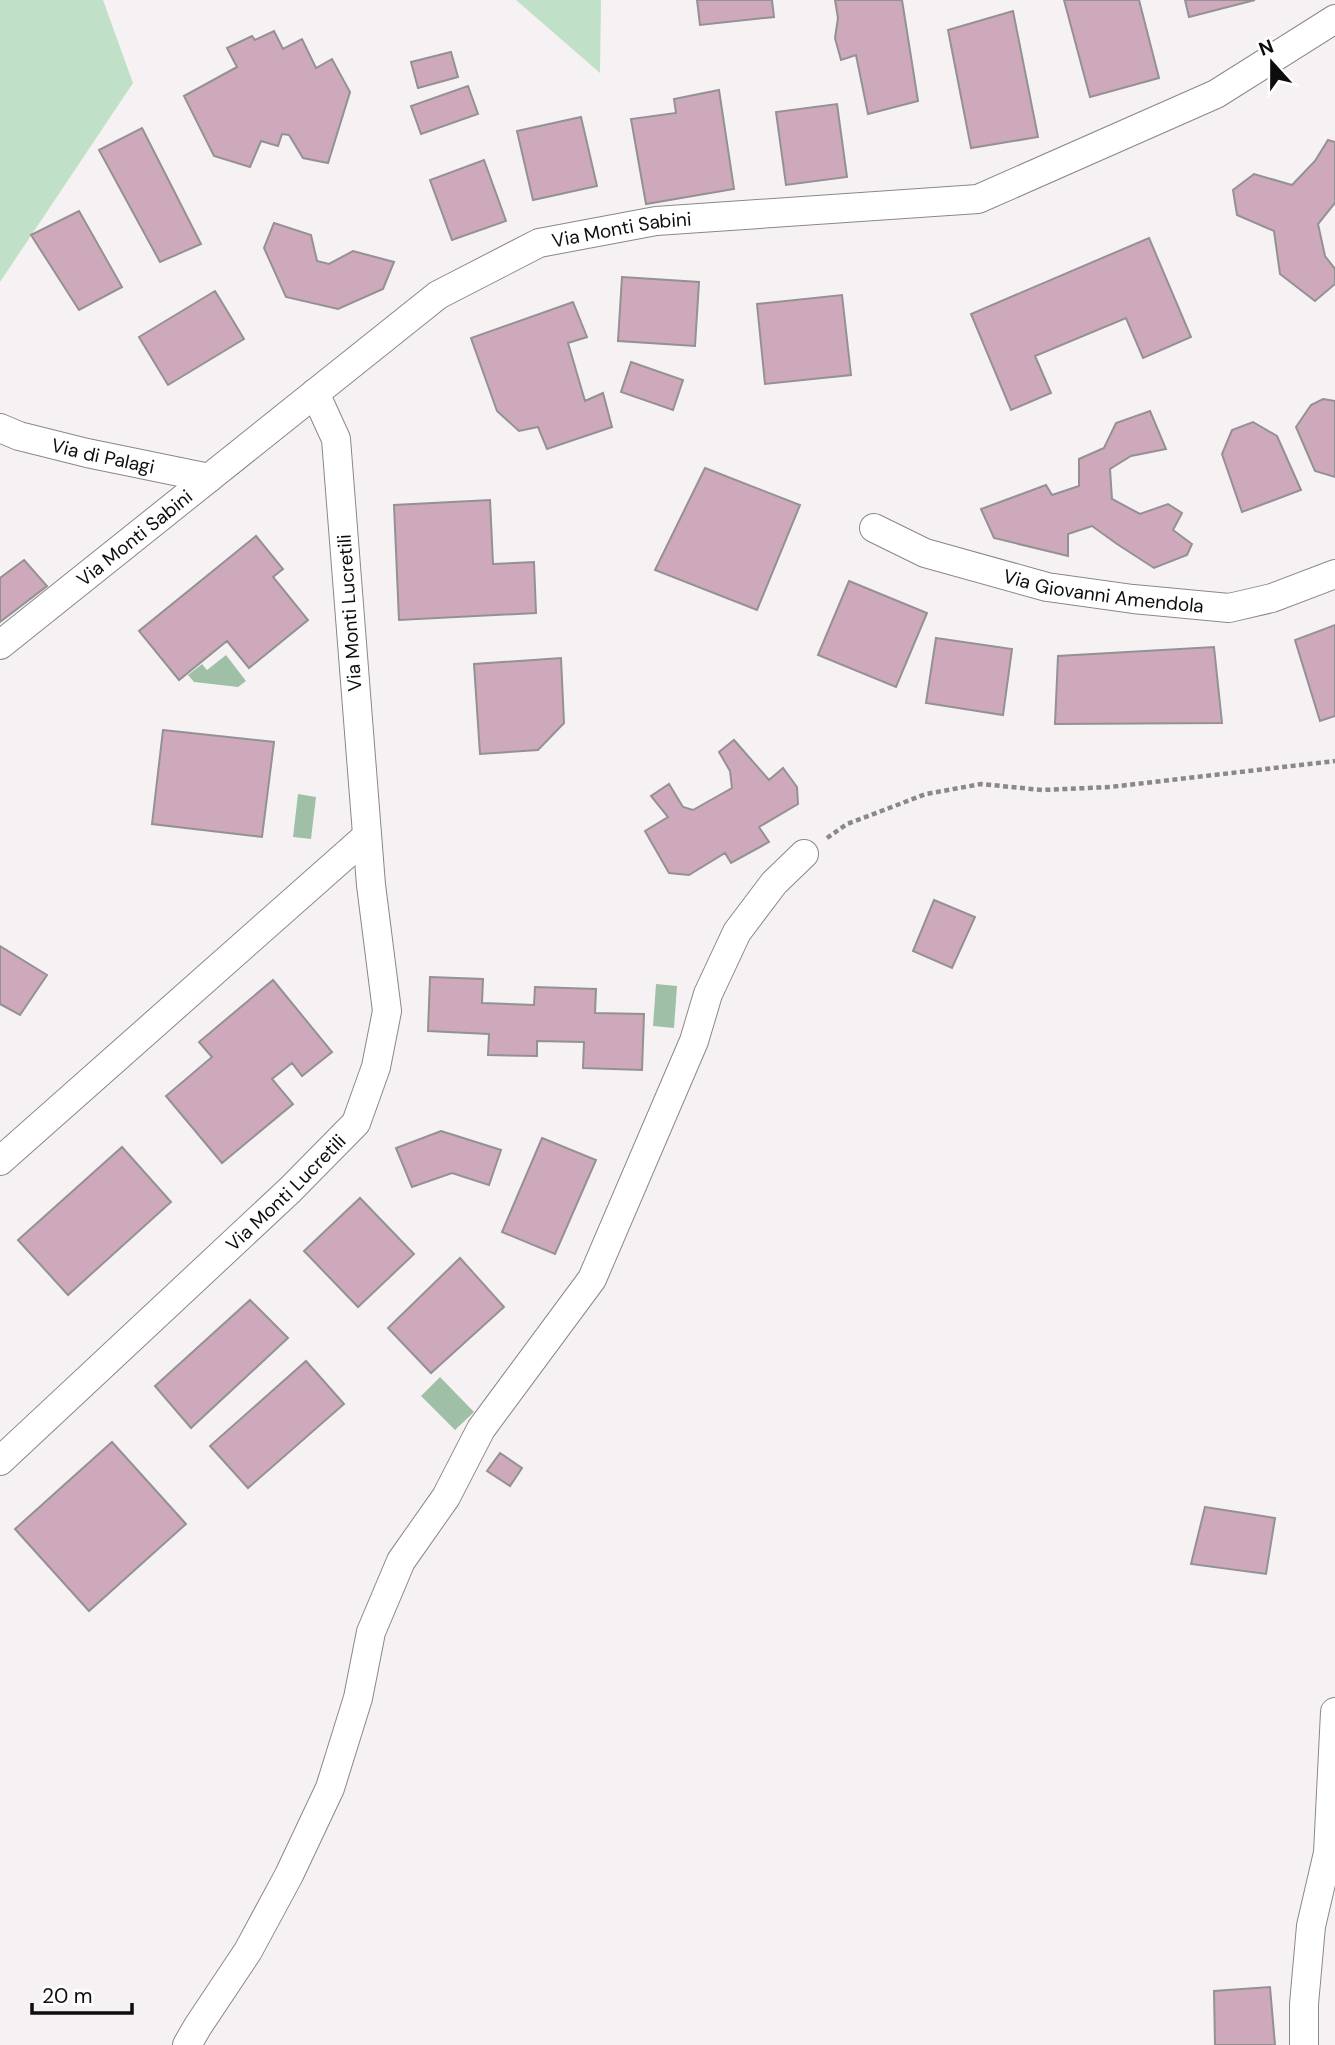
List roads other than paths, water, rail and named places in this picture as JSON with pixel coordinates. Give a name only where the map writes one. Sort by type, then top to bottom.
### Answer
[{"type":"street","name":"Via Monti Sabini","points":[[0,645],[438,295],[539,243],[656,220],[978,199],[1216,94],[1335,19]]},
{"type":"street","name":"Via Monti Lucretili","points":[[0,1461],[290,1190],[356,1124],[376,1067],[387,1011],[367,836],[336,439],[315,393]]},
{"type":"street","name":"Via di Palagi","points":[[0,428],[19,436],[87,453],[209,478]]},
{"type":"street","name":"Via Giovanni Amendola","points":[[874,528],[925,553],[1047,587],[1133,599],[1229,608],[1272,598],[1335,574]]},
{"type":"street","points":[[0,1161],[367,836]]},
{"type":"street","points":[[187,2045],[254,1940],[289,1875],[330,1788],[358,1698],[371,1632],[401,1561],[446,1497],[481,1429],[592,1279],[694,1041],[708,994],[737,932],[774,883],[804,854]]},
{"type":"street","points":[[1304,2045],[1304,2004],[1311,1926],[1328,1853],[1335,1712]]}]
